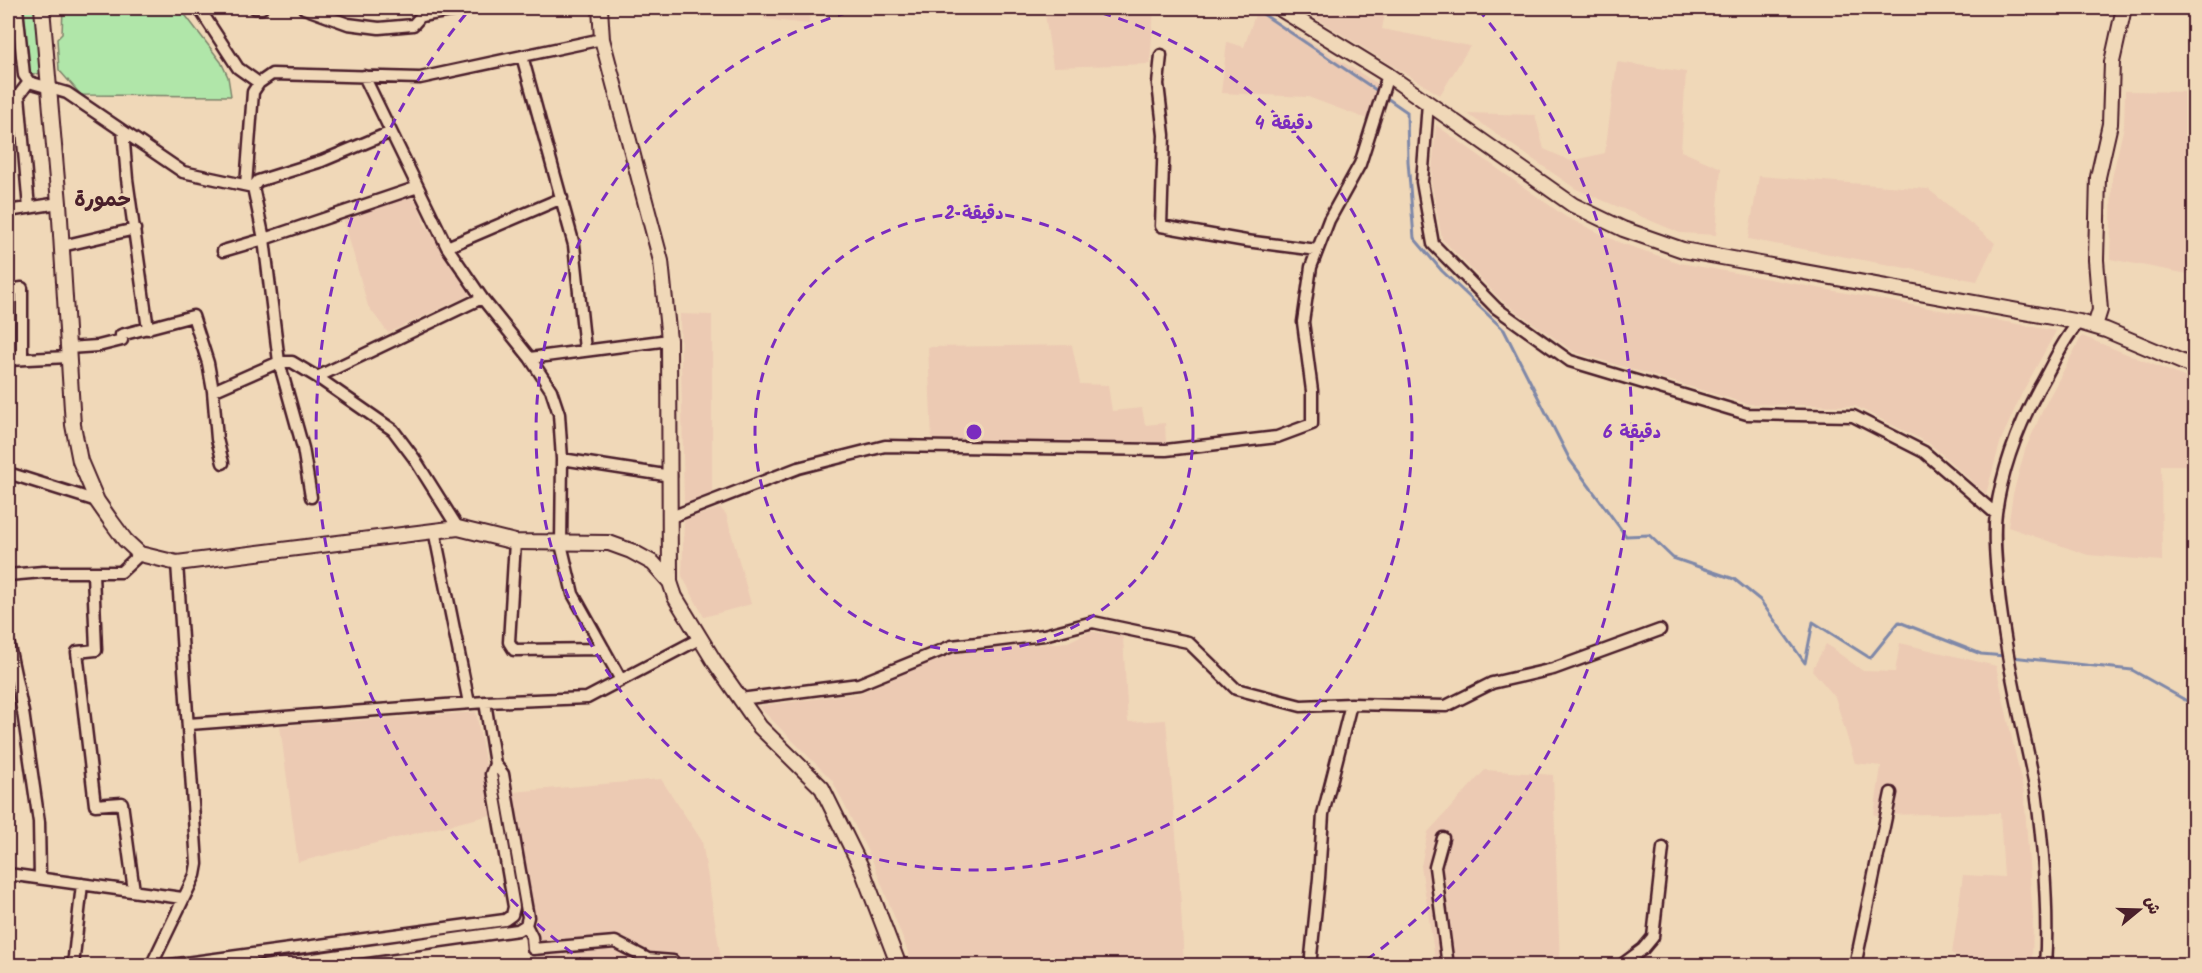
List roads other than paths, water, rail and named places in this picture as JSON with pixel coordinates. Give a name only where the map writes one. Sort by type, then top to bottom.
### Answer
[{"type":"main road","points":[[42,8],[59,203],[73,425],[78,452],[98,501],[124,540],[140,554],[177,563],[458,528],[515,542],[609,543],[631,551],[653,563],[670,582]]},
{"type":"main road","points":[[600,8],[602,39],[662,261],[669,340],[670,582],[675,597],[714,662],[760,727],[822,788],[861,867],[899,966]]},
{"type":"main road","points":[[1279,8],[1388,75],[1573,205],[1623,230],[1683,250],[2079,322],[2095,326],[2194,367]]},
{"type":"main road","points":[[2095,326],[2100,310],[2096,260],[2098,177],[2110,124],[2112,62],[2124,8]]},
{"type":"street","points":[[17,8],[24,75],[29,82],[67,93],[183,172],[250,186],[258,181],[322,161],[391,132]]},
{"type":"street","points":[[199,8],[238,68],[259,83]]},
{"type":"street","points":[[255,8],[262,8]]},
{"type":"street","points":[[304,8],[348,24],[379,28],[413,25],[421,16],[469,8]]},
{"type":"street","points":[[311,497],[303,447],[279,362],[264,240],[250,186],[253,92],[259,83],[272,74],[420,78],[602,39]]},
{"type":"street","points":[[522,56],[574,245],[585,349]]},
{"type":"street","points":[[1161,56],[1158,84],[1164,135],[1161,226],[1246,241],[1317,250]]},
{"type":"street","points":[[671,517],[798,468],[885,446],[1166,450],[1276,437],[1312,424],[1312,391],[1303,322],[1311,267],[1329,220],[1360,164],[1388,75]]},
{"type":"street","points":[[364,76],[447,247],[482,298],[530,358],[551,390],[559,414],[562,459],[561,544],[573,594],[621,680]]},
{"type":"street","points":[[29,82],[19,95],[29,208]]},
{"type":"street","points":[[1428,103],[1422,182],[1433,244],[1496,308],[1570,361],[1592,368],[1747,414],[1853,416],[1924,452],[1996,514]]},
{"type":"street","points":[[123,131],[127,179],[148,329]]},
{"type":"street","points":[[223,251],[264,240],[418,187]]},
{"type":"street","points":[[447,247],[562,198]]},
{"type":"street","points":[[8,211],[59,203]]},
{"type":"street","points":[[62,246],[135,229]]},
{"type":"street","points":[[8,290],[22,288],[22,359]]},
{"type":"street","points":[[317,377],[482,298]]},
{"type":"street","points":[[8,360],[68,352],[122,340],[122,335],[192,316],[208,363],[217,439],[223,463]]},
{"type":"street","points":[[2045,966],[2046,918],[2038,810],[2033,774],[2008,663],[2001,616],[1995,533],[1996,514],[2013,445],[2067,336],[2079,322]]},
{"type":"street","points":[[530,358],[585,349],[669,340]]},
{"type":"street","points":[[213,391],[279,362],[292,362],[393,430],[414,458],[458,528]]},
{"type":"street","points":[[562,459],[671,476]]},
{"type":"street","points":[[8,473],[98,501]]},
{"type":"street","points":[[434,530],[469,703]]},
{"type":"street","points":[[515,542],[509,642],[513,650],[604,649]]},
{"type":"street","points":[[8,575],[44,572],[122,572],[140,554]]},
{"type":"street","points":[[177,563],[197,864],[195,875],[182,898],[157,965],[505,920],[512,915],[514,907],[491,774],[495,764]]},
{"type":"street","points":[[93,573],[96,650],[77,652],[95,805],[122,803],[134,891]]},
{"type":"street","points":[[740,699],[859,684],[952,646],[1044,635],[1093,622],[1188,642],[1236,689],[1301,706],[1351,704],[1446,706],[1492,683],[1553,669],[1660,630]]},
{"type":"street","points":[[189,724],[484,702],[587,698],[701,638]]},
{"type":"street","points":[[8,641],[23,712],[39,822],[40,878]]},
{"type":"street","points":[[484,702],[495,764],[502,774],[528,917],[526,925],[532,937],[533,949],[615,942],[648,959],[673,961]]},
{"type":"street","points":[[1310,966],[1323,814],[1351,704]]},
{"type":"street","points":[[1855,966],[1891,793]]},
{"type":"street","points":[[1443,838],[1436,867],[1448,966]]},
{"type":"street","points":[[1620,966],[1643,949],[1653,937],[1663,848]]},
{"type":"street","points":[[8,874],[182,898]]},
{"type":"street","points":[[72,966],[82,884]]},
{"type":"street","points":[[264,966],[518,930],[526,925]]},
{"type":"waterway","points":[[1254,8],[1379,92]]},
{"type":"waterway","points":[[1384,96],[1407,112],[1414,238],[1442,271],[1504,330],[1570,460],[1626,536],[1649,535],[1673,558],[1734,579],[1760,600],[1805,663],[1813,622],[1870,658],[1899,622],[1981,654],[2005,656]]},
{"type":"waterway","points":[[2012,657],[2132,670],[2194,705]]},
{"type":"district","name":"حمورة","points":[[102,199]]}]
